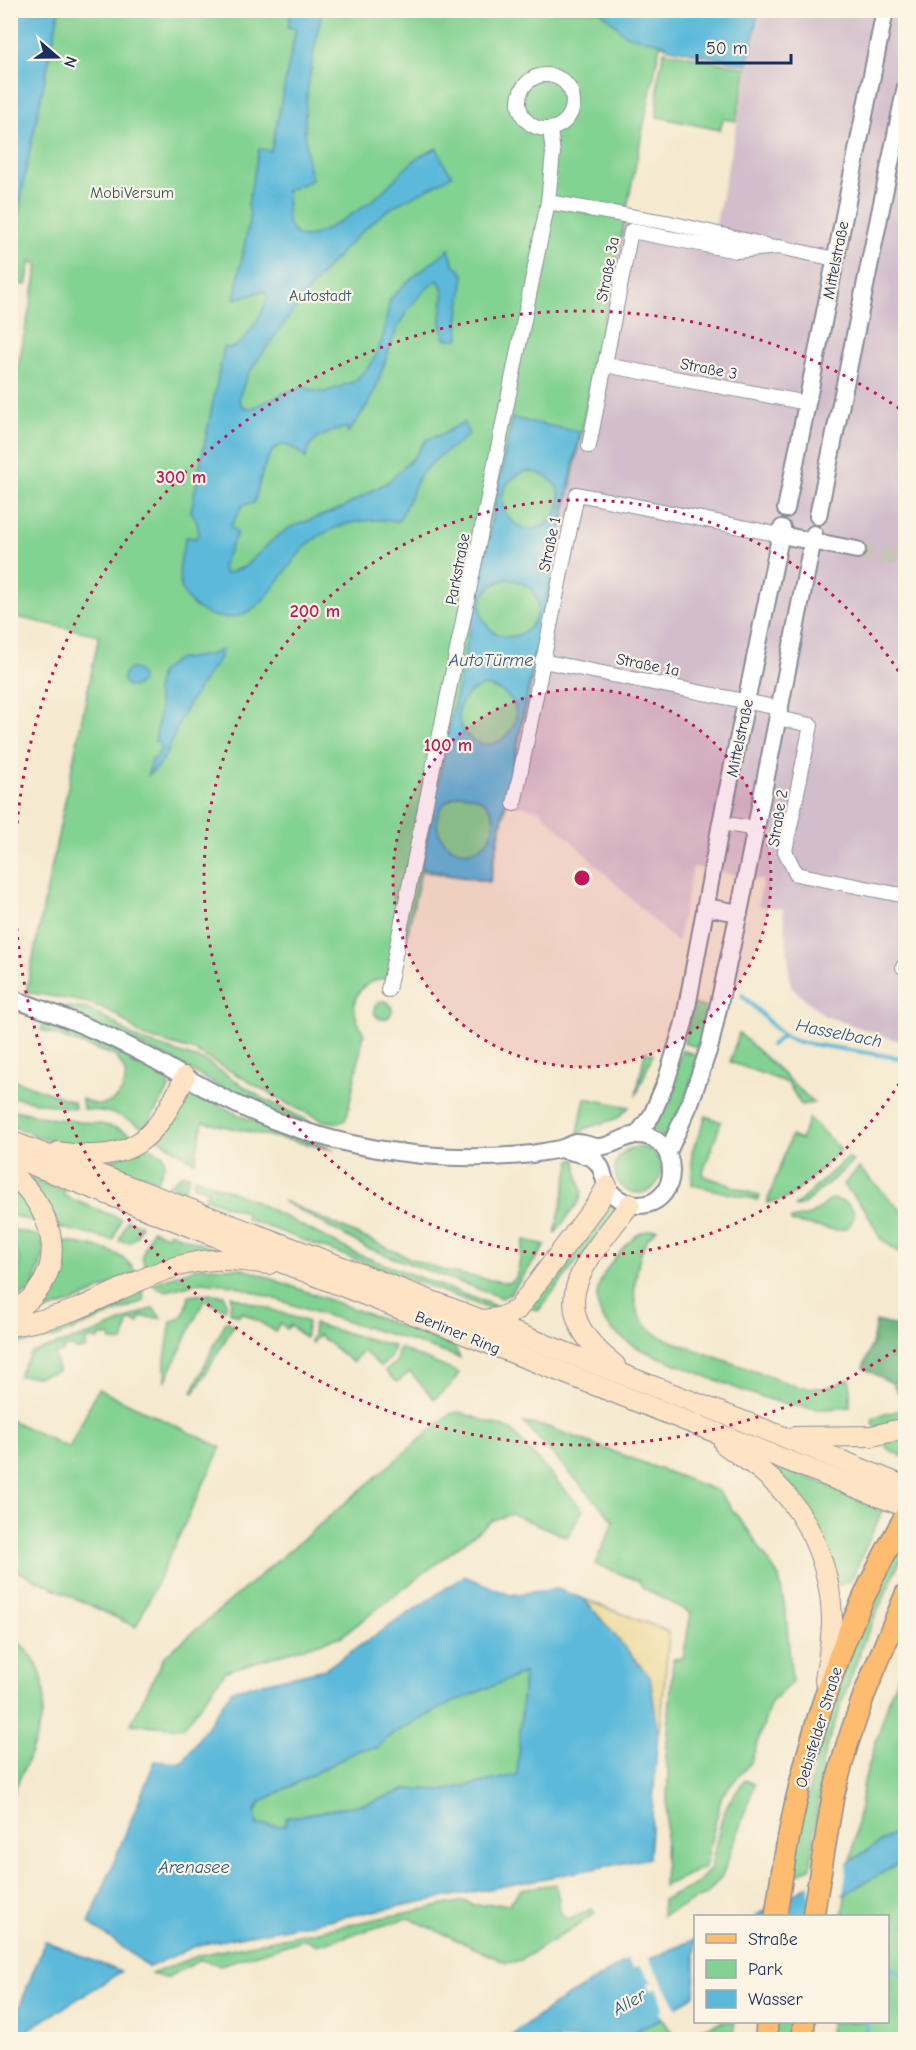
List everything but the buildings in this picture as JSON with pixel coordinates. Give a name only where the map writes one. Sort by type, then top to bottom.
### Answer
[{"type":"main road","points":[[15,1148],[99,1156],[132,1146],[157,1128],[185,1077]]},
{"type":"main road","name":"Berliner Ring","points":[[15,1148],[288,1265],[906,1507]]},
{"type":"main road","name":"Berliner Ring","points":[[15,1148],[482,1320],[906,1487]]},
{"type":"main road","points":[[10,1173],[34,1196],[50,1232],[50,1263],[45,1279],[27,1304],[10,1313]]},
{"type":"main road","points":[[482,1320],[499,1318],[517,1310],[598,1202],[605,1178]]},
{"type":"main road","points":[[630,1204],[584,1266],[577,1282],[574,1301],[578,1326],[586,1339],[599,1353],[631,1378]]},
{"type":"main road","points":[[10,1326],[38,1322],[77,1309],[144,1279],[190,1263],[215,1259],[288,1265]]},
{"type":"main road","points":[[702,1428],[765,1474],[787,1497],[806,1524],[823,1565],[830,1593],[832,1621],[830,1649],[822,1702]]},
{"type":"main road","points":[[783,1437],[872,1436],[906,1428]]},
{"type":"main road","name":"Oebisfelder Straße","points":[[776,1915],[793,1814],[822,1702],[859,1608],[906,1515]]},
{"type":"main road","name":"Oebisfelder Straße","points":[[813,1915],[833,1796],[847,1745],[864,1695],[906,1594]]},
{"type":"main road","points":[[766,2040],[767,2023]]},
{"type":"main road","points":[[803,2040],[804,2023]]},
{"type":"street","name":"Mittelstraße","points":[[786,509],[885,10]]},
{"type":"street","points":[[547,75],[563,81],[572,96],[573,105],[566,121],[550,129],[532,126],[520,112],[518,103],[520,94],[530,80],[538,76],[547,75]]},
{"type":"street","name":"Mittelstraße","points":[[818,516],[906,86]]},
{"type":"street","name":"Parkstraße","points":[[388,990],[548,202],[553,153],[550,129]]},
{"type":"street","points":[[548,202],[662,222],[779,248]]},
{"type":"street","name":"Straße 3a","points":[[589,446],[631,231],[737,251],[779,248],[835,259]]},
{"type":"street","name":"Straße 3","points":[[605,365],[807,403]]},
{"type":"street","name":"Straße 1","points":[[514,804],[577,494],[781,531]]},
{"type":"street","name":"Mittelstraße","points":[[637,1136],[652,1115],[676,1053],[684,1023],[721,823],[781,531]]},
{"type":"street","points":[[781,531],[856,550]]},
{"type":"street","name":"Mittelstraße","points":[[668,1152],[690,1103],[707,1054],[739,913],[813,538]]},
{"type":"street","name":"Straße 1a","points":[[542,661],[747,700],[778,713]]},
{"type":"street","name":"Straße 2","points":[[778,713],[811,725],[785,851],[795,874],[906,896]]},
{"type":"street","points":[[721,823],[756,829]]},
{"type":"street","points":[[705,907],[739,913]]},
{"type":"street","points":[[10,998],[99,1032],[242,1107],[328,1139],[368,1148],[466,1157],[531,1154],[561,1149],[576,1143],[599,1147],[626,1138],[649,1137],[660,1143],[668,1152],[672,1166],[671,1180],[664,1193],[652,1202],[641,1205],[630,1204],[616,1198],[595,1160],[561,1149]]},
{"type":"street","points":[[605,1178],[606,1155],[616,1143]]},
{"type":"shaded area","points":[[761,11],[905,11],[905,1043],[825,1016],[791,987],[783,909],[758,906],[763,880],[693,867],[677,943],[539,810],[507,803],[624,221],[722,242],[715,227]]},
{"type":"green space","name":"Autostadt","points":[[59,11],[756,11],[746,61],[660,45],[490,882],[421,871],[396,986],[383,978],[364,986],[356,999],[356,1015],[364,1034],[347,1116],[339,1123],[324,1121],[288,1104],[195,1051],[143,1036],[115,1014],[89,1003],[26,992],[99,635],[11,616],[11,402],[38,266],[31,260],[26,285],[11,282],[11,255],[26,169]]},
{"type":"green space","points":[[664,51],[747,68],[736,121],[723,119],[720,130],[657,117],[658,79]]},
{"type":"green space","points":[[383,1001],[389,1004],[392,1010],[389,1016],[383,1019],[377,1016],[374,1010],[377,1004]]},
{"type":"green space","points":[[692,1004],[711,1009],[703,1049],[684,1043]]},
{"type":"green space","points":[[50,1005],[87,1009],[142,1041],[205,1061],[262,1098],[318,1128],[278,1115],[243,1099],[170,1059]]},
{"type":"green space","points":[[45,1019],[97,1040],[162,1073],[169,1089],[144,1129],[115,1114],[83,1109],[82,1099],[93,1104],[102,1104],[118,1096],[124,1085],[124,1068],[115,1056],[41,1030]]},
{"type":"green space","points":[[739,1033],[814,1103],[801,1105],[788,1083],[730,1062]]},
{"type":"green space","points":[[682,1050],[700,1056],[689,1090],[666,1138],[650,1129]]},
{"type":"green space","points":[[645,1052],[653,1054],[636,1096]]},
{"type":"green space","points":[[11,1079],[74,1102],[75,1108],[11,1097]]},
{"type":"green space","points":[[194,1092],[238,1115],[335,1150],[203,1122],[195,1162],[157,1138],[181,1099]]},
{"type":"green space","points":[[585,1098],[629,1107],[618,1118],[586,1128],[577,1137]]},
{"type":"green space","points":[[10,1109],[51,1118],[107,1125],[135,1137],[103,1146],[67,1145],[11,1126]]},
{"type":"green space","points":[[706,1116],[721,1122],[702,1175],[760,1196],[758,1200],[692,1185],[692,1152]]},
{"type":"green space","points":[[809,1118],[841,1150],[794,1194],[785,1199],[767,1203],[791,1136],[801,1140]]},
{"type":"green space","points":[[148,1147],[163,1155],[165,1162],[158,1181],[143,1175],[142,1179],[105,1165],[107,1161]]},
{"type":"green space","points":[[638,1147],[647,1148],[655,1153],[660,1161],[660,1179],[655,1187],[647,1192],[638,1193],[629,1192],[621,1187],[616,1179],[615,1170],[616,1161],[621,1153],[629,1148]]},
{"type":"green space","points":[[848,1157],[853,1162],[804,1204],[795,1206]]},
{"type":"green space","points":[[576,1159],[582,1191],[580,1200],[555,1234],[571,1160]]},
{"type":"green space","points":[[859,1168],[905,1214],[905,1257],[880,1238],[865,1209],[843,1185]]},
{"type":"green space","points":[[183,1174],[190,1175],[184,1190],[168,1185]]},
{"type":"green space","points":[[195,1177],[252,1200],[357,1254],[498,1307],[487,1308],[246,1219],[246,1213],[205,1198],[207,1190],[193,1185]]},
{"type":"green space","points":[[30,1178],[65,1191],[64,1196],[121,1219],[113,1240],[58,1227],[29,1181]]},
{"type":"green space","points":[[10,1181],[39,1223],[11,1215]]},
{"type":"green space","points":[[832,1199],[849,1205],[854,1213],[846,1229],[835,1230],[791,1222],[791,1219],[810,1215]]},
{"type":"green space","points":[[283,1201],[412,1259],[448,1272],[508,1283],[516,1278],[524,1240],[546,1245],[510,1294],[502,1298],[367,1248]]},
{"type":"green space","points":[[608,1201],[618,1209],[538,1311],[527,1306]]},
{"type":"green space","points":[[127,1220],[141,1225],[137,1236],[130,1242],[119,1241]]},
{"type":"green space","points":[[11,1229],[42,1237],[44,1255],[33,1286],[11,1305],[10,1285],[18,1274],[19,1258],[11,1243]]},
{"type":"green space","points":[[657,1229],[643,1246],[634,1292],[640,1318],[653,1332],[663,1338],[798,1387],[825,1388],[850,1379],[850,1407],[822,1409],[777,1402],[709,1378],[644,1351],[616,1333],[606,1323],[600,1312],[597,1300],[599,1287],[605,1272],[629,1242],[641,1233]]},
{"type":"green space","points":[[152,1230],[167,1236],[169,1232],[217,1250],[145,1269],[142,1255]]},
{"type":"green space","points":[[60,1240],[113,1252],[130,1264],[136,1273],[74,1302],[17,1319]]},
{"type":"green space","points":[[199,1267],[240,1268],[256,1273],[454,1346],[460,1358],[233,1285],[201,1282],[166,1291],[152,1284]]},
{"type":"green space","points":[[143,1288],[144,1301],[53,1338],[11,1345],[11,1334]]},
{"type":"green space","points":[[224,1295],[225,1310],[204,1300],[165,1382],[165,1359],[171,1322],[180,1318],[189,1296]]},
{"type":"green space","points":[[231,1296],[308,1322],[305,1338],[290,1325],[287,1329],[280,1323],[275,1331],[242,1312],[239,1316],[230,1312]]},
{"type":"green space","points":[[153,1308],[161,1318],[140,1317],[139,1323],[129,1320],[123,1342],[111,1341],[110,1336],[87,1339],[85,1349],[64,1348],[63,1352],[55,1354],[58,1371],[39,1376],[18,1376],[31,1353],[95,1333]]},
{"type":"green space","points":[[226,1321],[234,1325],[194,1393],[192,1392]]},
{"type":"green space","points":[[876,1321],[905,1328],[905,1403],[892,1383],[863,1368],[872,1344]]},
{"type":"green space","points":[[314,1324],[394,1346],[390,1358],[381,1367],[363,1351],[352,1362],[319,1335],[312,1343],[310,1341]]},
{"type":"green space","points":[[399,1348],[459,1373],[451,1385],[434,1399],[410,1372],[397,1382],[385,1371],[396,1362]]},
{"type":"green space","points":[[98,1389],[221,1447],[136,1627],[11,1568],[11,1420],[69,1448]]},
{"type":"green space","points":[[905,1409],[905,1424],[877,1431],[872,1423],[874,1417]]},
{"type":"green space","points":[[459,1412],[511,1430],[583,1510],[567,1537],[512,1514],[493,1520],[342,1636],[226,1671],[183,1728],[131,1724],[164,1657],[450,1414]]},
{"type":"green space","points":[[524,1423],[548,1427],[718,1491],[748,1530],[779,1577],[786,1614],[792,1682],[771,1702],[751,1762],[722,1795],[705,1867],[664,1886],[668,1774],[666,1757],[673,1659],[683,1658],[691,1613],[643,1588],[639,1581],[595,1564],[614,1521]]},
{"type":"green space","points":[[905,1433],[905,1458],[888,1449],[881,1439]]},
{"type":"green space","points":[[771,1463],[884,1507],[851,1580],[838,1585],[769,1466]]},
{"type":"green space","points":[[905,1535],[905,1550],[863,1643],[822,1763],[811,1867],[789,1879],[826,1715],[867,1610]]},
{"type":"green space","points":[[11,1637],[30,1653],[40,1672],[44,1692],[37,1735],[11,1798]]},
{"type":"green space","points":[[905,1662],[905,2039],[830,2039],[830,2023],[889,2023],[889,1915],[842,1915],[864,1781],[892,1690]]},
{"type":"green space","points":[[524,1672],[518,1775],[447,1790],[407,1789],[369,1803],[287,1818],[285,1826],[257,1825],[256,1812],[262,1801],[359,1750],[377,1748],[392,1734],[449,1704]]},
{"type":"green space","points":[[745,1780],[755,1784],[722,1876],[707,1894],[662,1916],[663,1900],[695,1885],[710,1870],[722,1818],[728,1803]]},
{"type":"green space","points":[[556,1884],[561,1914],[568,1920],[592,1909],[595,1914],[521,1960],[507,1963],[409,1918],[317,1945],[306,1939],[220,1965],[200,1960],[166,1978],[151,1974],[200,1955],[464,1901],[473,1905],[509,1904],[521,1889]]},
{"type":"green space","points":[[662,2018],[670,2030],[678,2036],[718,2023],[735,2023],[732,2039],[620,2040]]},
{"type":"green space","points":[[774,2023],[794,2023],[793,2039],[772,2040]]},
{"type":"sand","points":[[584,1599],[669,1633],[660,1731],[658,1731],[650,1677]]},
{"type":"water","points":[[11,11],[59,11],[26,169],[11,255]]},
{"type":"water","points":[[288,11],[322,11],[310,74],[305,117],[307,159],[312,180],[286,191],[287,219],[294,232],[302,237],[311,236],[343,220],[380,194],[416,159],[437,148],[452,175],[388,210],[361,232],[325,270],[247,376],[239,397],[241,405],[252,408],[289,391],[305,387],[325,392],[355,381],[376,355],[383,336],[390,299],[407,282],[449,249],[453,263],[464,274],[458,324],[459,339],[445,339],[441,324],[443,294],[438,280],[414,302],[405,314],[392,341],[375,391],[351,429],[347,433],[347,427],[320,437],[310,446],[306,459],[293,448],[283,445],[275,448],[269,456],[254,503],[243,505],[231,526],[237,533],[222,567],[225,574],[244,567],[289,528],[344,507],[389,481],[413,458],[426,440],[443,434],[463,422],[469,435],[437,458],[420,475],[399,521],[356,522],[326,532],[304,548],[261,602],[249,612],[234,617],[217,617],[198,609],[186,598],[179,572],[186,537],[196,538],[199,534],[197,522],[191,511],[224,347],[230,348],[239,344],[260,315],[266,299],[267,293],[261,291],[234,299],[250,216],[248,204],[259,149],[271,151],[296,29],[288,27],[291,12]]},
{"type":"water","points":[[600,11],[759,11],[748,65],[665,47],[665,44],[625,35]]},
{"type":"water","name":"AutoTürme","points":[[512,418],[580,432],[489,882],[421,868]],"holes":[[[527,471],[547,477],[559,492],[559,507],[554,517],[545,525],[533,529],[521,527],[512,521],[505,512],[502,500],[505,489],[512,479]],[[506,579],[513,580],[525,585],[534,594],[537,600],[537,614],[535,620],[524,632],[511,636],[500,635],[490,629],[481,608],[483,597],[491,587]],[[483,686],[497,689],[508,696],[515,707],[516,714],[510,732],[501,740],[489,744],[477,743],[468,737],[461,727],[458,716],[460,705],[468,694]],[[461,794],[475,797],[486,804],[493,814],[494,821],[490,837],[486,842],[480,847],[467,851],[456,850],[446,844],[437,823],[439,812],[447,802]]]},
{"type":"water","points":[[222,650],[220,657],[184,712],[166,755],[148,775],[151,761],[157,757],[161,747],[155,742],[160,710],[156,691],[160,673],[175,660],[209,655]]},
{"type":"water","points":[[132,669],[138,672],[141,678],[138,684],[132,687],[126,684],[123,678],[126,672]]},
{"type":"water","name":"Arenasee","points":[[464,1576],[510,1595],[557,1589],[584,1599],[650,1677],[658,1731],[649,1858],[198,1945],[149,1967],[89,1923],[155,1761],[182,1763],[232,1690],[325,1669]],"holes":[[[524,1673],[517,1775],[447,1790],[407,1789],[369,1803],[286,1818],[285,1826],[257,1825],[255,1810],[262,1801],[359,1750],[377,1748],[392,1734],[449,1704]]]},
{"type":"water","points":[[905,1826],[905,1860],[808,1915],[757,1915],[851,1861]]},
{"type":"water","name":"Aller","points":[[694,1939],[694,1996],[663,2013],[662,2018],[620,2039],[505,2040],[561,2000],[627,1961],[633,1969]]},
{"type":"water","points":[[45,1941],[121,1972],[20,2035],[13,2024]]},
{"type":"pier","points":[[848,1859],[842,1899],[814,1915],[812,1915],[809,1882]]},
{"type":"pier","points":[[648,1957],[677,2008],[666,2015],[664,2020],[659,2012],[663,2009],[657,1988],[651,1991],[647,1985],[652,1981],[639,1966],[633,1969],[626,1958],[634,1965]]},
{"type":"waterway","points":[[742,995],[783,1036]]},
{"type":"waterway","name":"Hasselbach","points":[[771,1045],[783,1036],[798,1042],[906,1059]]},
{"type":"waterway","points":[[889,1967],[906,1977]]},
{"type":"waterway","points":[[865,2040],[868,2023]]},
{"type":"tunnel","points":[[857,550],[906,560]]},
{"type":"park label","name":"MobiVersum","points":[[132,192]]}]
